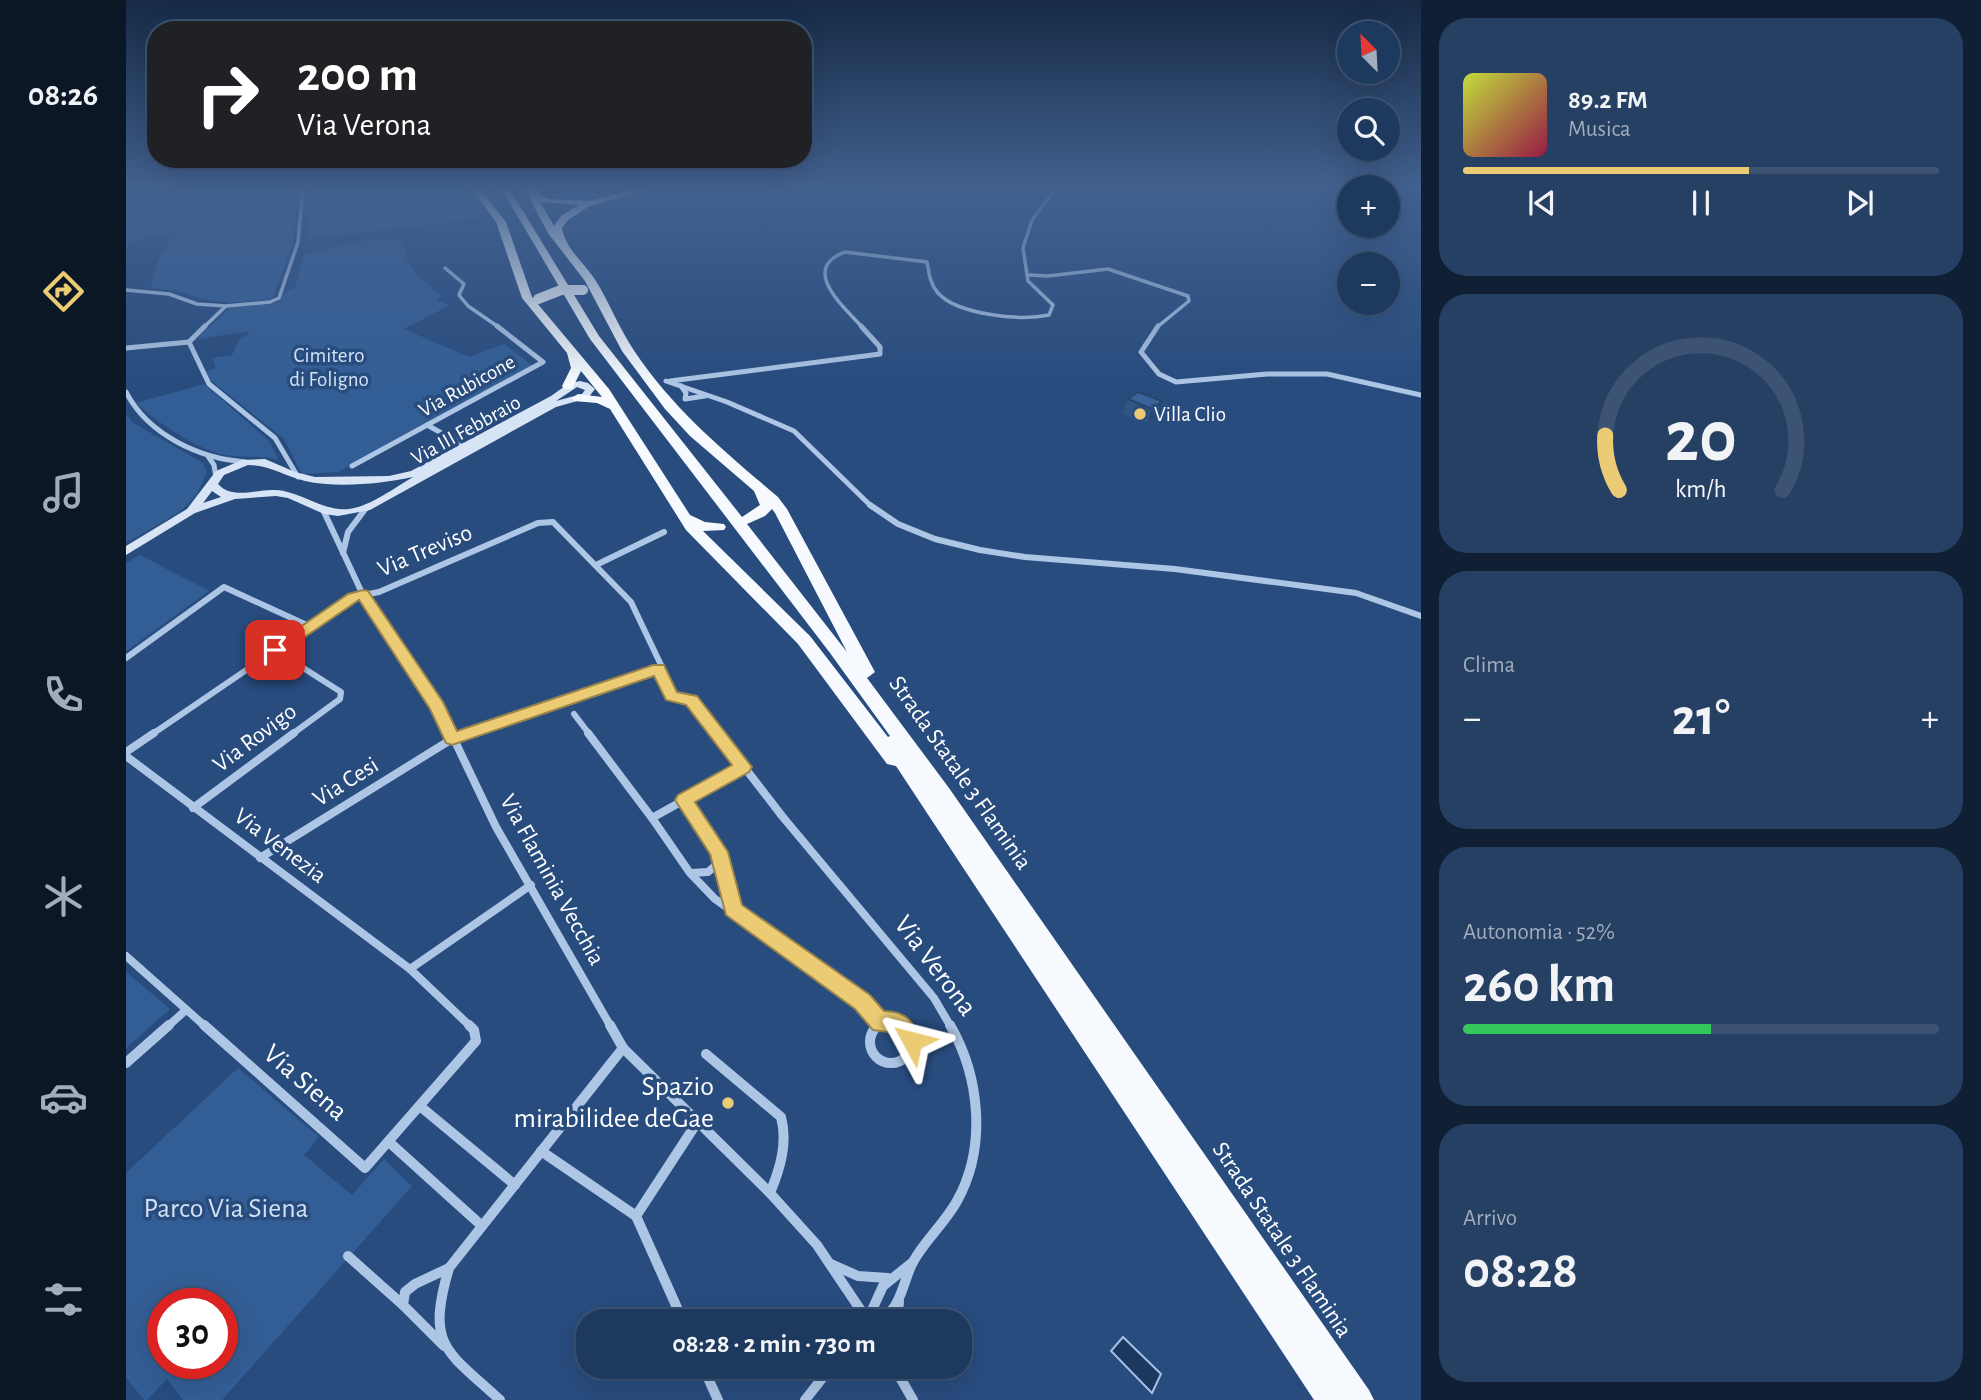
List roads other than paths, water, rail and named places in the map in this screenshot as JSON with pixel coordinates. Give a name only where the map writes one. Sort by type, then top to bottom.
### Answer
[{"type":"highway","points":[[511,253],[520,281],[615,407],[686,519],[714,552],[804,640],[889,754],[936,796]]},
{"type":"highway","name":"Strada Statale 3 Flaminia","points":[[533,253],[560,302],[615,381],[774,583],[873,717],[936,796],[1331,1400]]},
{"type":"highway","name":"Strada Statale 3 Flaminia","points":[[543,253],[612,361],[836,649],[1359,1400]]},
{"type":"highway","points":[[569,253],[590,280],[640,368],[683,421],[776,503],[789,523],[856,656],[936,796]]},
{"type":"highway","points":[[520,281],[533,286],[558,287],[576,280],[581,273],[580,269]]},
{"type":"highway","points":[[535,302],[561,289],[597,294]]},
{"type":"highway","points":[[568,386],[577,368],[572,352]]},
{"type":"highway","points":[[640,368],[666,381]]},
{"type":"highway","points":[[683,393],[678,407],[683,421]]},
{"type":"highway","points":[[578,398],[595,399],[615,407]]},
{"type":"highway","points":[[747,520],[761,513],[767,506],[760,489]]},
{"type":"highway","points":[[686,519],[702,526],[719,527]]},
{"type":"main road","points":[[191,510],[214,481],[231,467],[246,462],[265,462],[298,477],[323,480],[389,479],[414,474],[554,398],[568,386],[580,384],[589,387],[590,393],[578,398]]},
{"type":"main road","name":"Via III Febbraio","points":[[370,505],[552,405],[578,398]]},
{"type":"main road","points":[[214,481],[218,492],[234,495],[285,494],[307,501],[324,512],[341,514],[370,505],[379,490],[376,484],[368,480]]},
{"type":"main road","points":[[126,551],[191,510],[234,495]]},
{"type":"street","points":[[126,290],[169,294],[197,303],[226,306],[270,302],[279,298],[294,253]]},
{"type":"street","points":[[666,381],[880,354],[880,347],[829,290],[824,266],[838,254],[845,253]]},
{"type":"street","points":[[869,253],[923,260],[928,264],[929,281],[949,301],[1017,318],[1046,316],[1052,311],[1053,305],[1029,282],[1023,253]]},
{"type":"street","name":"Via Rubicone","points":[[352,467],[543,362],[468,306],[459,295],[464,284],[445,268]]},
{"type":"street","points":[[1029,275],[1044,276],[1108,269],[1188,296],[1189,301],[1159,324],[1141,352],[1157,372],[1171,381],[1267,374],[1327,374],[1421,395]]},
{"type":"street","points":[[126,348],[188,342],[226,306]]},
{"type":"street","points":[[188,342],[209,384],[275,438],[298,477]]},
{"type":"street","points":[[666,381],[683,393],[713,397],[794,431],[870,506],[898,524],[935,539],[1014,556],[1175,569],[1356,593],[1421,616]]},
{"type":"street","points":[[126,392],[131,405],[142,418],[208,456],[246,462]]},
{"type":"street","points":[[683,393],[713,397]]},
{"type":"street","points":[[427,425],[465,446]]},
{"type":"street","points":[[208,456],[214,465],[214,481]]},
{"type":"street","points":[[343,554],[348,533],[370,505]]},
{"type":"street","name":"Via Flaminia Vecchia","points":[[324,512],[363,594],[438,706],[496,827],[623,1048],[770,1192],[817,1245],[860,1309]]},
{"type":"street","name":"Via Treviso","points":[[126,754],[353,597],[379,592],[546,521],[552,522],[631,602],[661,665],[658,669]]},
{"type":"street","points":[[596,565],[664,532]]},
{"type":"street","points":[[126,657],[224,587],[309,626]]},
{"type":"street","name":"Via Rovigo","points":[[193,808],[340,699],[341,692],[275,650]]},
{"type":"street","points":[[452,739],[658,669]]},
{"type":"street","name":"Via Verona","points":[[658,669],[672,696],[692,700],[743,767],[934,998],[964,1049],[976,1101],[976,1148],[958,1200],[913,1262],[898,1309]]},
{"type":"street","points":[[574,714],[690,873],[715,899],[733,909],[862,1002],[880,1023]]},
{"type":"street","name":"Via Cesi","points":[[260,858],[452,739]]},
{"type":"street","name":"Via Venezia","points":[[126,754],[193,808],[410,969],[474,1030],[476,1041],[405,1125]]},
{"type":"street","points":[[652,818],[743,767]]},
{"type":"street","points":[[684,800],[722,860],[733,899],[733,909]]},
{"type":"street","points":[[690,873],[702,875],[722,860]]},
{"type":"street","points":[[410,969],[531,885]]},
{"type":"street","name":"Via Siena","points":[[126,956],[365,1168],[405,1125]]},
{"type":"street","points":[[126,1063],[186,1010]]},
{"type":"street","points":[[887,1021],[900,1024],[910,1034],[912,1048],[905,1059],[899,1062],[884,1062],[873,1053],[869,1039],[871,1032],[880,1023],[887,1021]]},
{"type":"street","points":[[445,1348],[438,1322],[449,1268],[623,1048]]},
{"type":"street","points":[[706,1054],[781,1118],[785,1128],[778,1175],[770,1192]]},
{"type":"street","points":[[421,1107],[515,1185]]},
{"type":"street","points":[[636,1216],[698,1121]]},
{"type":"street","points":[[389,1142],[482,1226]]},
{"type":"street","points":[[541,1151],[636,1216],[678,1309]]},
{"type":"street","points":[[348,1256],[403,1305],[500,1400]]},
{"type":"street","name":"Via Verona","points":[[872,1309],[877,1291],[888,1278],[913,1262]]},
{"type":"street","points":[[830,1264],[858,1276],[888,1278]]},
{"type":"street","points":[[403,1305],[405,1292],[415,1284],[449,1268]]},
{"type":"street","points":[[893,1309],[899,1301]]},
{"type":"street","points":[[708,1379],[718,1400]]},
{"type":"street","points":[[805,1400],[822,1379]]},
{"type":"street","points":[[903,1379],[913,1400]]},
{"type":"place","name":"Villa Clio","points":[[1140,414]]},
{"type":"place","name":"Spazio mirabilidee deGae","points":[[728,1103]]},
{"type":"park label","name":"Cimitero di Foligno","points":[[329,367]]},
{"type":"park label","name":"Parco Via Siena","points":[[226,1209]]}]
